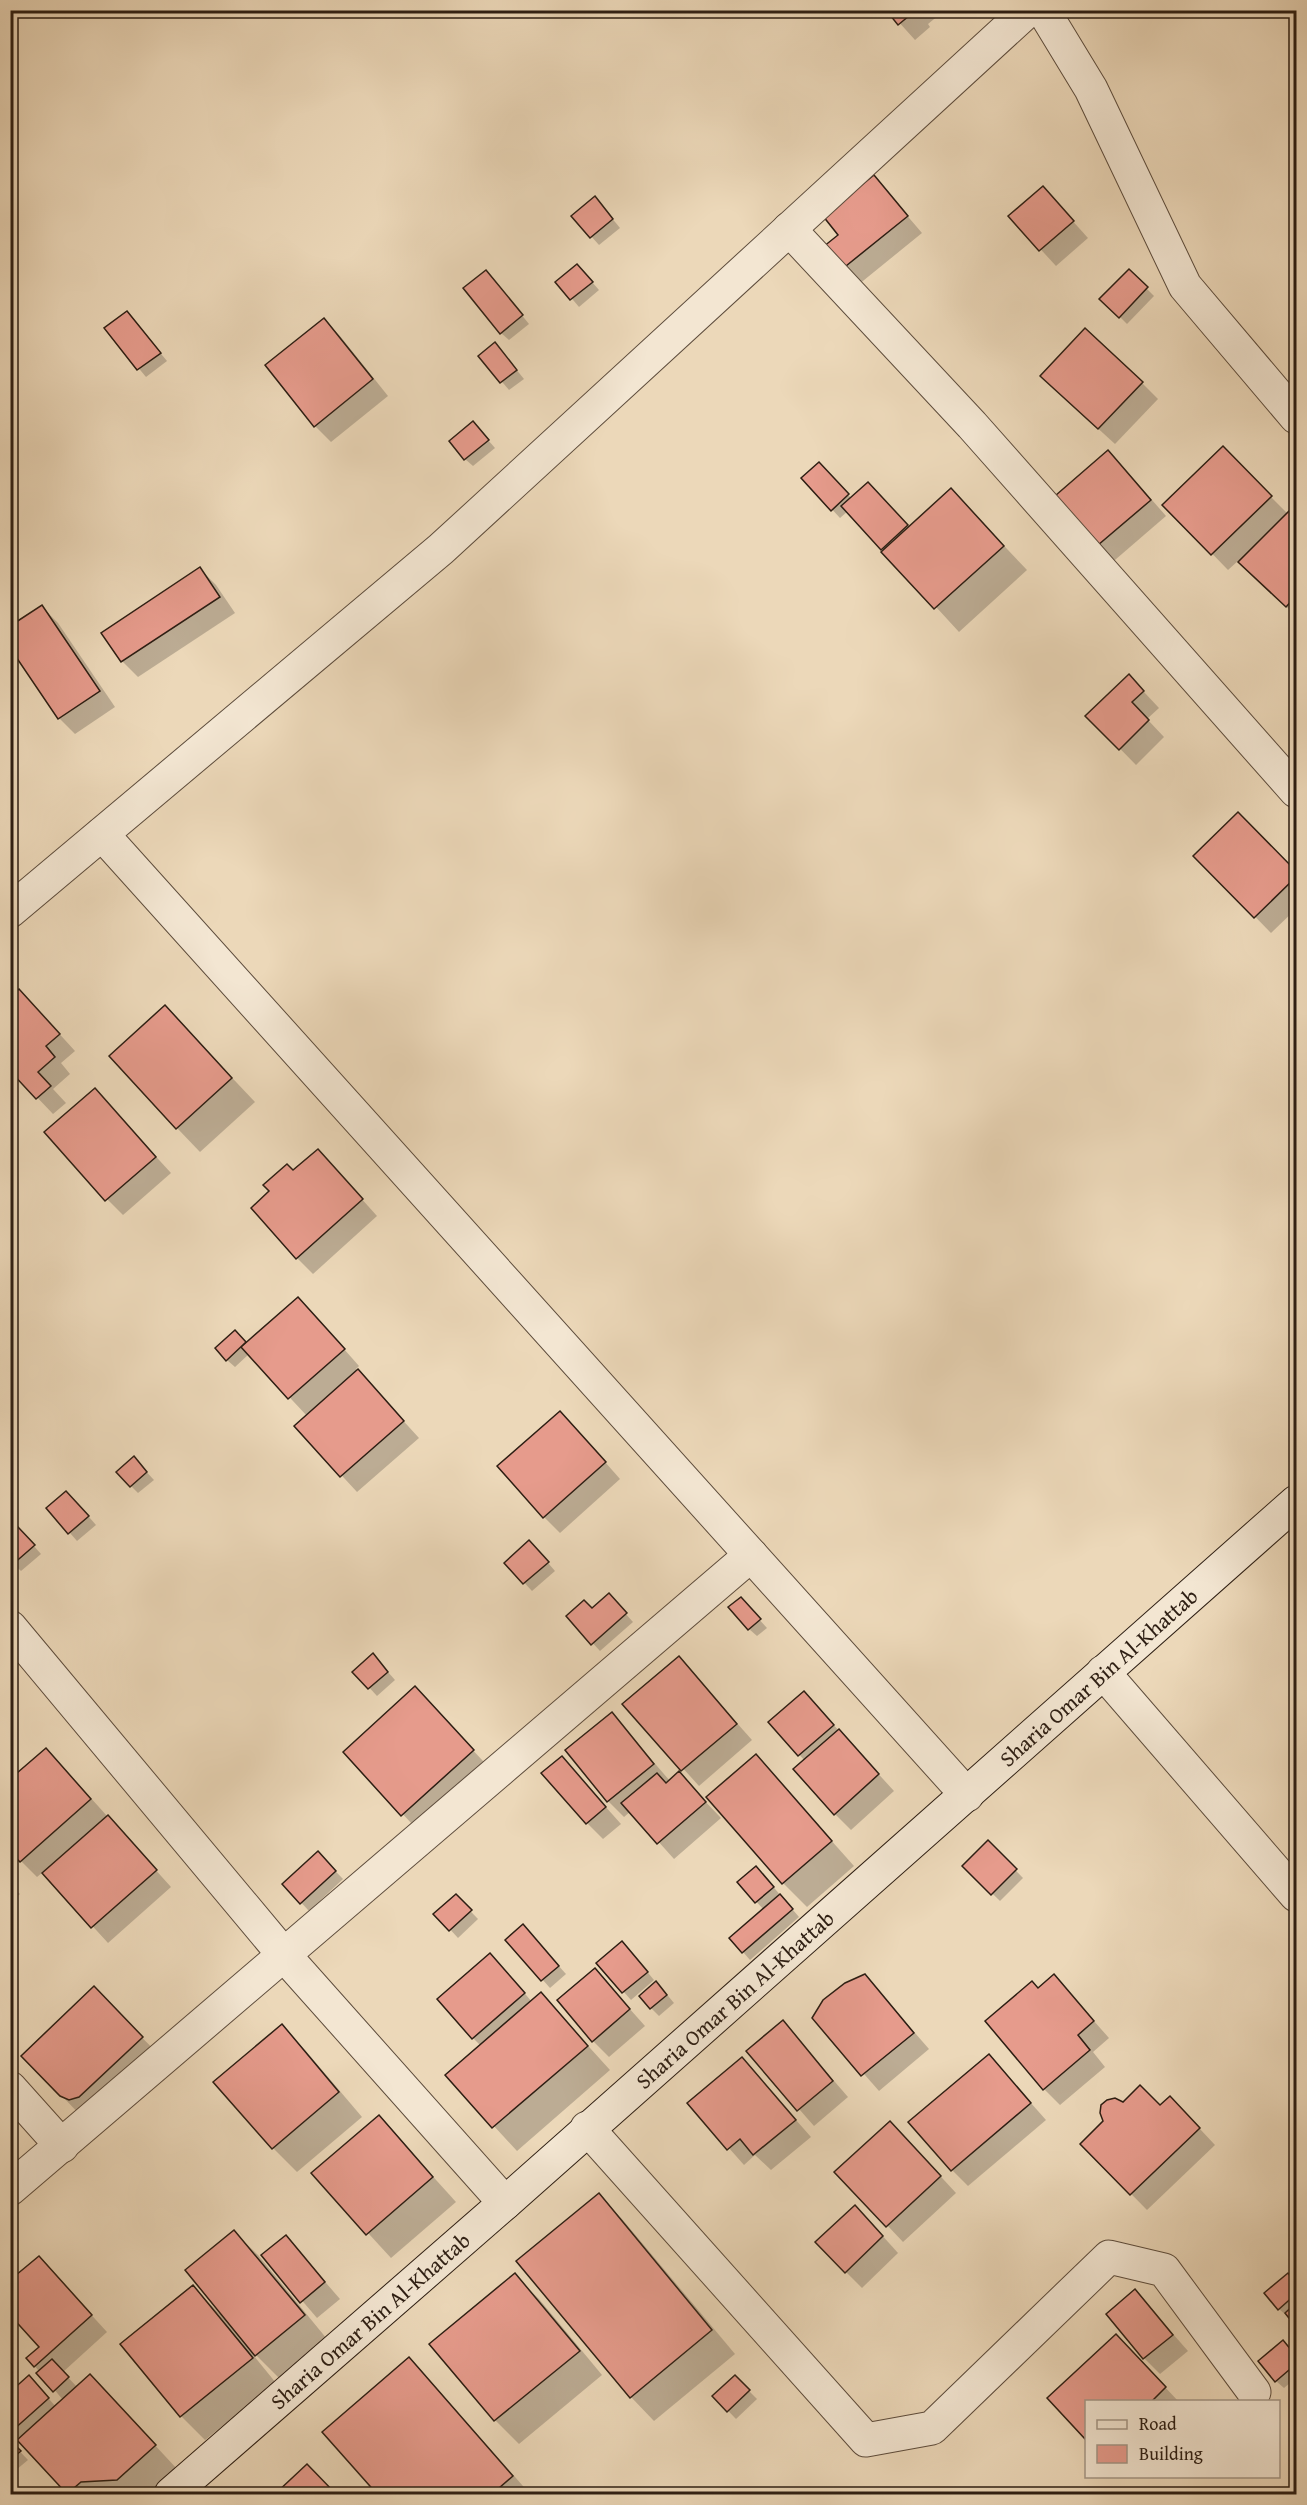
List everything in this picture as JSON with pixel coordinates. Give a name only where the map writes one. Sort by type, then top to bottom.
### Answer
[{"type":"street","points":[[10,911],[441,549],[1029,10]]},
{"type":"street","points":[[1043,10],[1091,90],[1185,286],[1296,417]]},
{"type":"street","points":[[789,229],[972,425],[1296,791]]},
{"type":"street","points":[[102,834],[967,1795]]},
{"type":"street","name":"Sharia Omar Bin Al-Khattab","points":[[171,2494],[505,2203],[1296,1502]]},
{"type":"street","points":[[10,2189],[751,1555]]},
{"type":"street","points":[[10,1627],[284,1955],[505,2203]]},
{"type":"street","points":[[1103,1672],[1296,1895]]},
{"type":"street","points":[[10,2088],[62,2145]]},
{"type":"street","points":[[587,2128],[866,2440],[932,2428],[1109,2257],[1164,2270],[1254,2392]]},
{"type":"building","points":[[886,10],[915,10],[915,11],[898,25]]},
{"type":"building","points":[[874,175],[908,216],[841,270],[823,247],[838,235],[823,216]]},
{"type":"building","points":[[1043,186],[1074,221],[1039,251],[1008,216]]},
{"type":"building","points":[[595,196],[613,219],[590,238],[571,216]]},
{"type":"building","points":[[577,264],[593,282],[570,300],[555,282]]},
{"type":"building","points":[[1129,269],[1148,287],[1119,318],[1099,299]]},
{"type":"building","points":[[486,270],[523,315],[500,334],[463,288]]},
{"type":"building","points":[[127,311],[161,353],[137,370],[104,328]]},
{"type":"building","points":[[324,318],[373,379],[314,427],[265,365]]},
{"type":"building","points":[[1085,328],[1143,382],[1098,429],[1040,376]]},
{"type":"building","points":[[495,342],[517,370],[500,383],[478,356]]},
{"type":"building","points":[[473,421],[489,440],[464,460],[449,441]]},
{"type":"building","points":[[1223,446],[1272,496],[1211,555],[1162,505]]},
{"type":"building","points":[[1108,450],[1151,500],[1091,551],[1048,502]]},
{"type":"building","points":[[819,462],[849,494],[831,511],[801,478]]},
{"type":"building","points":[[868,482],[908,525],[881,550],[841,506]]},
{"type":"building","points":[[951,488],[1004,546],[934,609],[881,552]]},
{"type":"building","points":[[1294,506],[1296,508],[1296,596],[1286,607],[1238,562]]},
{"type":"building","points":[[200,567],[220,597],[121,662],[101,633]]},
{"type":"building","points":[[42,605],[100,691],[58,719],[10,648],[10,626]]},
{"type":"building","points":[[1129,674],[1144,691],[1132,702],[1149,720],[1119,750],[1085,716]]},
{"type":"building","points":[[1238,812],[1296,871],[1296,877],[1254,918],[1193,856]]},
{"type":"building","points":[[19,989],[60,1034],[46,1046],[55,1057],[38,1072],[51,1086],[36,1099],[10,1071],[10,997]]},
{"type":"building","points":[[165,1005],[232,1078],[176,1129],[109,1056]]},
{"type":"building","points":[[95,1088],[156,1157],[105,1201],[44,1132]]},
{"type":"building","points":[[318,1149],[363,1199],[296,1259],[251,1208],[269,1191],[263,1185],[287,1164],[293,1170]]},
{"type":"building","points":[[298,1297],[345,1349],[288,1399],[241,1347]]},
{"type":"building","points":[[235,1330],[246,1342],[226,1361],[215,1348]]},
{"type":"building","points":[[358,1369],[404,1421],[340,1477],[294,1426]]},
{"type":"building","points":[[560,1411],[606,1462],[543,1518],[497,1466]]},
{"type":"building","points":[[134,1456],[147,1472],[130,1487],[116,1472]]},
{"type":"building","points":[[66,1491],[89,1516],[68,1534],[46,1508]]},
{"type":"building","points":[[18,1527],[35,1545],[12,1565],[10,1533]]},
{"type":"building","points":[[529,1540],[549,1562],[523,1584],[504,1563]]},
{"type":"building","points":[[609,1593],[627,1613],[591,1645],[566,1616],[584,1600],[592,1608]]},
{"type":"building","points":[[741,1597],[761,1619],[748,1630],[728,1607]]},
{"type":"building","points":[[373,1653],[388,1672],[368,1689],[352,1672]]},
{"type":"building","points":[[679,1656],[737,1724],[681,1771],[622,1704]]},
{"type":"building","points":[[415,1686],[474,1750],[401,1816],[343,1752]]},
{"type":"building","points":[[804,1691],[834,1725],[798,1756],[768,1722]]},
{"type":"building","points":[[612,1712],[654,1764],[607,1802],[565,1750]]},
{"type":"building","points":[[839,1729],[879,1774],[834,1815],[793,1769]]},
{"type":"building","points":[[46,1748],[91,1799],[20,1862],[10,1852],[10,1779]]},
{"type":"building","points":[[756,1754],[832,1841],[782,1884],[706,1797]]},
{"type":"building","points":[[562,1756],[606,1807],[586,1824],[541,1773]]},
{"type":"building","points":[[679,1771],[706,1802],[657,1844],[621,1803],[657,1773],[666,1783]]},
{"type":"building","points":[[108,1815],[157,1870],[91,1928],[42,1873]]},
{"type":"building","points":[[988,1840],[1017,1869],[991,1895],[962,1866]]},
{"type":"building","points":[[318,1851],[336,1871],[300,1904],[282,1884]]},
{"type":"building","points":[[756,1866],[774,1887],[755,1903],[737,1882]]},
{"type":"building","points":[[456,1894],[472,1910],[449,1931],[433,1914]]},
{"type":"building","points":[[780,1894],[793,1909],[742,1953],[729,1938]]},
{"type":"building","points":[[523,1924],[559,1966],[541,1981],[505,1940]]},
{"type":"building","points":[[622,1941],[648,1972],[622,1993],[596,1963]]},
{"type":"building","points":[[490,1953],[525,1993],[472,2039],[437,1999]]},
{"type":"building","points":[[595,1968],[630,2009],[592,2042],[557,2000]]},
{"type":"building","points":[[865,1974],[914,2033],[861,2076],[812,2018],[823,2000],[845,1983]]},
{"type":"building","points":[[1054,1974],[1094,2021],[1078,2035],[1090,2050],[1043,2090],[985,2021],[1032,1981],[1038,1988]]},
{"type":"building","points":[[656,1981],[667,1995],[650,2009],[639,1996]]},
{"type":"building","points":[[94,1986],[143,2037],[79,2097],[69,2100],[60,2096],[21,2056]]},
{"type":"building","points":[[541,1992],[588,2046],[492,2128],[445,2075]]},
{"type":"building","points":[[783,2020],[833,2081],[797,2111],[746,2051]]},
{"type":"building","points":[[282,2024],[339,2092],[272,2149],[213,2082]]},
{"type":"building","points":[[989,2054],[1031,2103],[951,2171],[908,2122]]},
{"type":"building","points":[[742,2057],[796,2120],[753,2155],[740,2139],[727,2150],[687,2103]]},
{"type":"building","points":[[1140,2085],[1160,2105],[1170,2096],[1200,2128],[1130,2195],[1080,2144],[1103,2121],[1100,2113],[1101,2105],[1115,2098],[1123,2102]]},
{"type":"building","points":[[379,2115],[433,2177],[366,2235],[311,2173]]},
{"type":"building","points":[[890,2121],[941,2176],[886,2227],[834,2172]]},
{"type":"building","points":[[599,2193],[712,2330],[630,2398],[516,2261]]},
{"type":"building","points":[[855,2205],[883,2236],[845,2273],[815,2242]]},
{"type":"building","points":[[234,2230],[305,2315],[255,2356],[185,2270]]},
{"type":"building","points":[[286,2235],[325,2282],[300,2303],[261,2255]]},
{"type":"building","points":[[39,2256],[92,2315],[34,2367],[26,2358],[39,2347],[10,2315],[10,2280]]},
{"type":"building","points":[[515,2273],[580,2351],[494,2421],[429,2344]]},
{"type":"building","points":[[1288,2273],[1296,2284],[1296,2294],[1278,2310],[1264,2293]]},
{"type":"building","points":[[193,2285],[253,2358],[180,2417],[120,2344]]},
{"type":"building","points":[[1135,2289],[1173,2335],[1143,2359],[1106,2314]]},
{"type":"building","points":[[1296,2303],[1296,2327],[1285,2313]]},
{"type":"building","points":[[1116,2334],[1166,2387],[1153,2400],[1085,2400],[1085,2439],[1047,2398]]},
{"type":"building","points":[[1283,2340],[1296,2356],[1296,2364],[1275,2382],[1258,2361]]},
{"type":"building","points":[[409,2357],[513,2476],[492,2494],[377,2494],[322,2432]]},
{"type":"building","points":[[52,2359],[69,2377],[53,2392],[36,2373]]},
{"type":"building","points":[[90,2374],[156,2445],[117,2480],[81,2482],[67,2494],[17,2440]]},
{"type":"building","points":[[29,2375],[49,2398],[12,2431],[10,2392]]},
{"type":"building","points":[[735,2375],[750,2390],[727,2412],[712,2396]]},
{"type":"building","points":[[10,2440],[21,2451],[10,2460]]},
{"type":"building","points":[[307,2464],[336,2494],[275,2494]]}]
